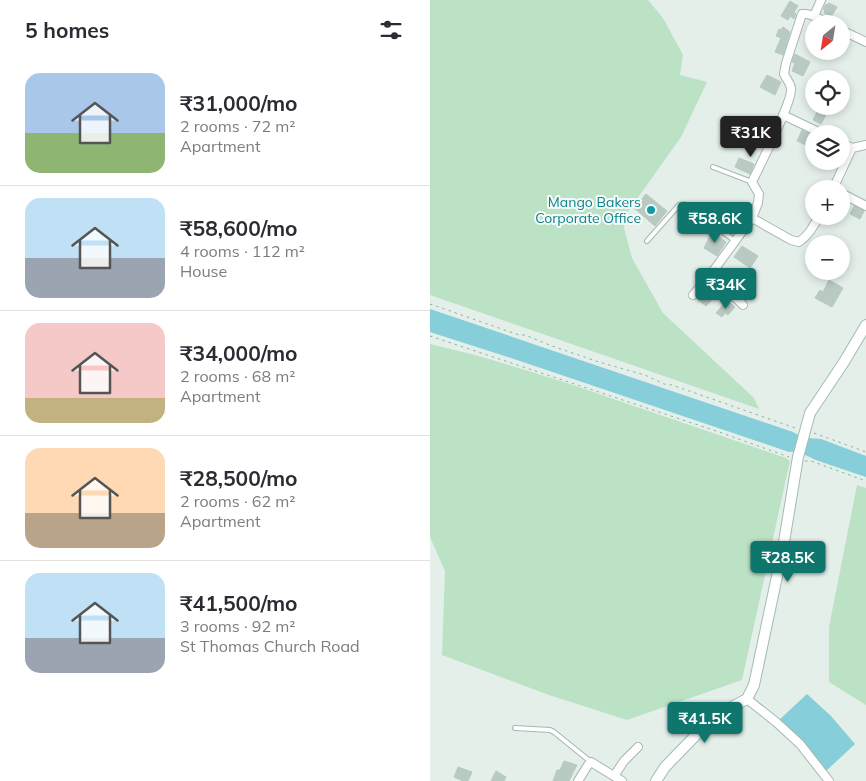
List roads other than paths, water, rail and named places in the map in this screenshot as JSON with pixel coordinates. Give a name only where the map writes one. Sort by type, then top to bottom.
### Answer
[{"type":"main road","points":[[656,781],[665,768],[697,734],[722,712],[746,699],[754,685],[783,548],[798,459],[810,413],[844,362],[866,324]]},
{"type":"street","points":[[814,15],[821,0]]},
{"type":"street","points":[[693,295],[711,274],[752,218],[758,203],[759,194],[752,182],[784,115],[791,92],[790,83],[784,74],[786,63],[802,14],[810,15]]},
{"type":"street","points":[[850,34],[866,42]]},
{"type":"street","points":[[784,115],[805,125]]},
{"type":"street","points":[[837,180],[852,148],[866,145]]},
{"type":"street","points":[[850,198],[866,206]]},
{"type":"street","points":[[752,218],[791,240],[799,242],[806,237],[813,225]]},
{"type":"street","points":[[711,274],[742,305]]},
{"type":"street","points":[[746,699],[776,722],[800,744],[829,781]]},
{"type":"street","points":[[614,776],[624,761],[638,747]]},
{"type":"street","points":[[578,781],[591,762],[622,781]]},
{"type":"lane","points":[[713,167],[752,182]]},
{"type":"lane","points":[[647,241],[679,205],[683,204],[690,207],[735,241]]},
{"type":"lane","points":[[514,728],[550,730],[591,762]]},
{"type":"water","points":[[430,309],[793,432],[800,436],[821,439],[866,456],[866,477],[800,453],[789,452],[430,332]]},
{"type":"water","points":[[807,694],[831,716],[855,744],[826,771],[778,721]]},
{"type":"place","name":"Mango Bakers Corporate Office","points":[[651,210]]}]
